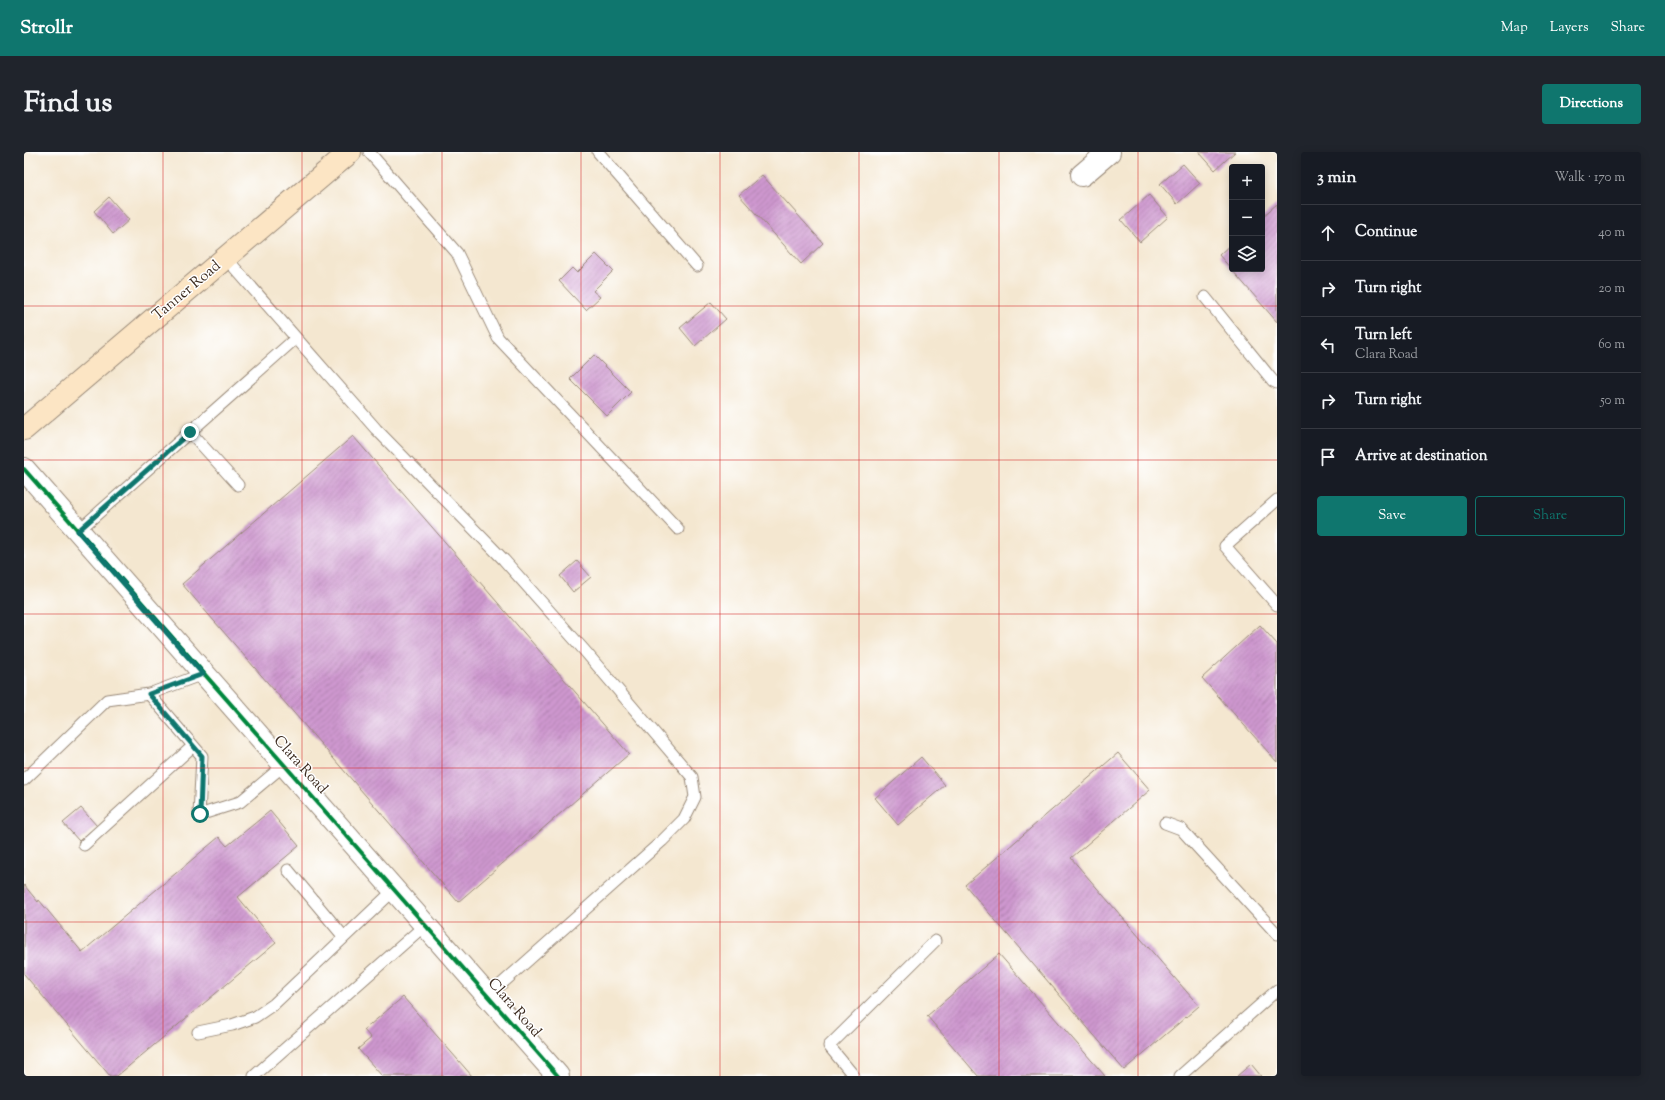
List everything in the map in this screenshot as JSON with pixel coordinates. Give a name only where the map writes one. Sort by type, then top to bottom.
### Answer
[{"type":"main road","name":"Tanner Road","points":[[24,429],[350,152]]},
{"type":"street","points":[[1082,175],[1109,152]]},
{"type":"street","name":"Clara Road","points":[[24,469],[558,1076]]},
{"type":"lane","points":[[369,152],[457,253],[498,338],[678,529]]},
{"type":"lane","points":[[598,152],[697,266]]},
{"type":"lane","points":[[226,258],[376,429],[504,560],[584,650],[692,776],[695,797],[684,819],[656,846],[488,996]]},
{"type":"lane","points":[[1205,297],[1273,381],[1277,383]]},
{"type":"lane","points":[[78,531],[296,338]]},
{"type":"lane","points":[[190,432],[238,485]]},
{"type":"lane","points":[[1277,500],[1225,546],[1277,605]]},
{"type":"lane","points":[[24,780],[107,700],[149,694],[203,674]]},
{"type":"lane","points":[[149,694],[202,756],[200,814],[240,802],[284,765]]},
{"type":"lane","points":[[84,844],[193,746]]},
{"type":"lane","points":[[1164,823],[1181,829],[1277,934]]},
{"type":"lane","points":[[288,870],[344,937]]},
{"type":"lane","points":[[198,1032],[232,1025],[255,1017],[279,999],[394,890]]},
{"type":"lane","points":[[254,1076],[425,925]]},
{"type":"lane","points":[[854,1076],[829,1046],[935,941]]},
{"type":"lane","points":[[1180,1076],[1277,990]]},
{"type":"building","points":[[1199,152],[1235,152],[1215,170]]},
{"type":"building","points":[[1183,164],[1200,183],[1177,204],[1160,184]]},
{"type":"building","points":[[762,175],[823,243],[801,264],[739,195]]},
{"type":"building","points":[[1149,195],[1168,217],[1140,242],[1121,220]]},
{"type":"building","points":[[109,197],[129,220],[113,234],[94,211]]},
{"type":"building","points":[[1277,204],[1277,322],[1234,272],[1265,272],[1265,214]]},
{"type":"building","points":[[1229,246],[1229,267],[1219,255]]},
{"type":"building","points":[[596,254],[613,271],[593,291],[600,297],[586,310],[559,281],[572,268],[577,273]]},
{"type":"building","points":[[711,302],[726,319],[695,346],[680,328]]},
{"type":"building","points":[[594,355],[631,392],[607,416],[570,379]]},
{"type":"building","points":[[353,436],[629,754],[458,902],[182,584]]},
{"type":"building","points":[[577,561],[591,577],[573,592],[560,576]]},
{"type":"building","points":[[1260,625],[1277,644],[1277,762],[1202,678]]},
{"type":"building","points":[[1118,753],[1150,790],[1071,858],[1199,1006],[1124,1070],[965,885]]},
{"type":"building","points":[[921,757],[945,785],[898,825],[875,798]]},
{"type":"building","points":[[81,808],[97,826],[79,841],[63,823]]},
{"type":"building","points":[[270,811],[299,846],[238,897],[276,943],[117,1076],[110,1076],[24,974],[24,885],[38,902],[39,900],[82,952],[219,837],[227,846]]},
{"type":"building","points":[[999,954],[1105,1076],[978,1076],[927,1016]]},
{"type":"building","points":[[403,997],[472,1076],[382,1076],[358,1049],[371,1038],[364,1030]]},
{"type":"building","points":[[1251,1064],[1261,1076],[1237,1076]]},
{"type":"cycle path","points":[[24,469],[558,1076]]},
{"type":"route","points":[[190,432],[78,531],[203,674],[149,694],[202,756],[200,814]]}]
